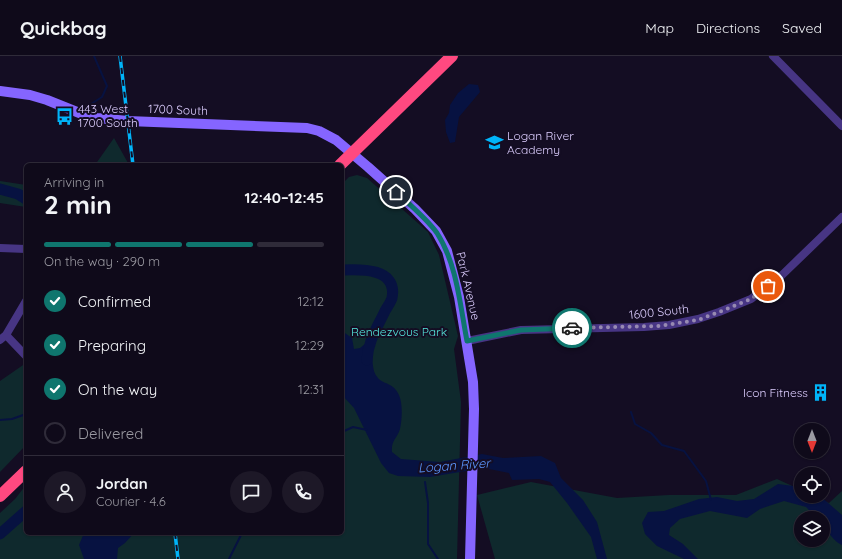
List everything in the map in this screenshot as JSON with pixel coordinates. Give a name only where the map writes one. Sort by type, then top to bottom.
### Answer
[{"type":"highway","points":[[342,163],[452,56]]},
{"type":"highway","points":[[0,496],[24,473]]},
{"type":"street","points":[[773,56],[842,126]]},
{"type":"street","name":"1700 South","points":[[0,91],[30,95],[48,100],[87,116],[97,118],[128,121],[307,128],[320,131],[336,140],[352,153]]},
{"type":"street","name":"Park Avenue","points":[[352,153],[415,209],[436,231],[449,257],[459,298],[473,382],[474,409],[470,559]]},
{"type":"street","name":"1600 South","points":[[467,341],[521,330],[644,327],[669,325],[698,320],[751,299],[757,295],[780,277],[842,217]]},
{"type":"street","points":[[0,248],[24,249]]},
{"type":"street","points":[[24,304],[3,337],[24,354]]},
{"type":"green space","points":[[114,138],[128,163],[96,163]]},
{"type":"green space","name":"Rendezvous Park","points":[[357,175],[367,178],[428,232],[439,255],[458,336],[454,349],[461,402],[457,559],[0,559],[0,513],[15,499],[24,488],[24,535],[344,535],[344,182],[349,177]]},
{"type":"green space","points":[[0,181],[24,185],[24,207],[0,203]]},
{"type":"green space","points":[[24,364],[24,447],[0,472],[0,381]]},
{"type":"green space","points":[[777,479],[794,487],[794,503],[830,503],[842,491],[842,559],[495,559],[477,495],[531,482],[617,498],[669,495],[736,495]]},
{"type":"water","points":[[469,84],[478,85],[480,92],[459,117],[455,142],[450,143],[446,132],[445,120],[449,113],[450,105],[458,93]]},
{"type":"water","points":[[344,332],[352,338],[354,349],[360,348],[365,344],[372,348],[374,372],[380,380],[394,388],[399,395],[402,407],[401,421],[399,432],[392,445],[392,452],[401,459],[440,462],[482,454],[503,458],[541,456],[555,463],[561,478],[583,500],[597,522],[607,559],[597,559],[591,537],[550,482],[539,479],[512,480],[509,473],[484,468],[430,477],[398,476],[389,473],[381,463],[354,408],[344,397]]},
{"type":"water","points":[[778,484],[794,486],[794,503],[828,503],[842,515],[842,545],[830,534],[830,511],[810,511],[806,507],[784,501],[760,509],[747,518],[710,511],[680,519],[670,528],[669,535],[683,544],[698,559],[684,559],[657,546],[645,534],[642,523],[648,512],[664,511],[699,499],[717,497],[737,501],[754,499]]},
{"type":"water","points":[[83,535],[132,535],[118,548],[117,559],[84,559],[79,545]]},
{"type":"waterway","points":[[88,106],[102,97],[107,86],[94,56]]},
{"type":"waterway","points":[[0,189],[18,194],[24,198]]},
{"type":"waterway","points":[[344,270],[376,272],[384,276],[389,281],[392,288],[392,298],[373,335],[367,360]]},
{"type":"waterway","points":[[631,412],[635,424],[651,433],[662,445],[684,451],[706,481],[711,500]]},
{"type":"waterway","points":[[0,420],[12,419],[24,415]]},
{"type":"waterway","points":[[344,431],[353,427],[367,430]]},
{"type":"waterway","points":[[425,482],[428,503],[428,544],[438,559]]},
{"type":"waterway","name":"Logan River","points":[[0,534],[24,513]]},
{"type":"waterway","points":[[229,559],[241,535]]},
{"type":"railway","points":[[120,56],[133,163]]},
{"type":"railway","points":[[175,535],[178,559]]},
{"type":"way so far","points":[[572,328],[644,327],[669,325],[698,320],[751,299],[768,286]]},
{"type":"place","name":"443 West 1700 South","points":[[65,116]]},
{"type":"place","name":"Logan River Academy","points":[[494,143]]},
{"type":"place","name":"Icon Fitness","points":[[821,393]]},
{"type":"route","points":[[396,192],[436,231],[447,251],[453,270],[467,341],[521,330],[572,328]]}]
